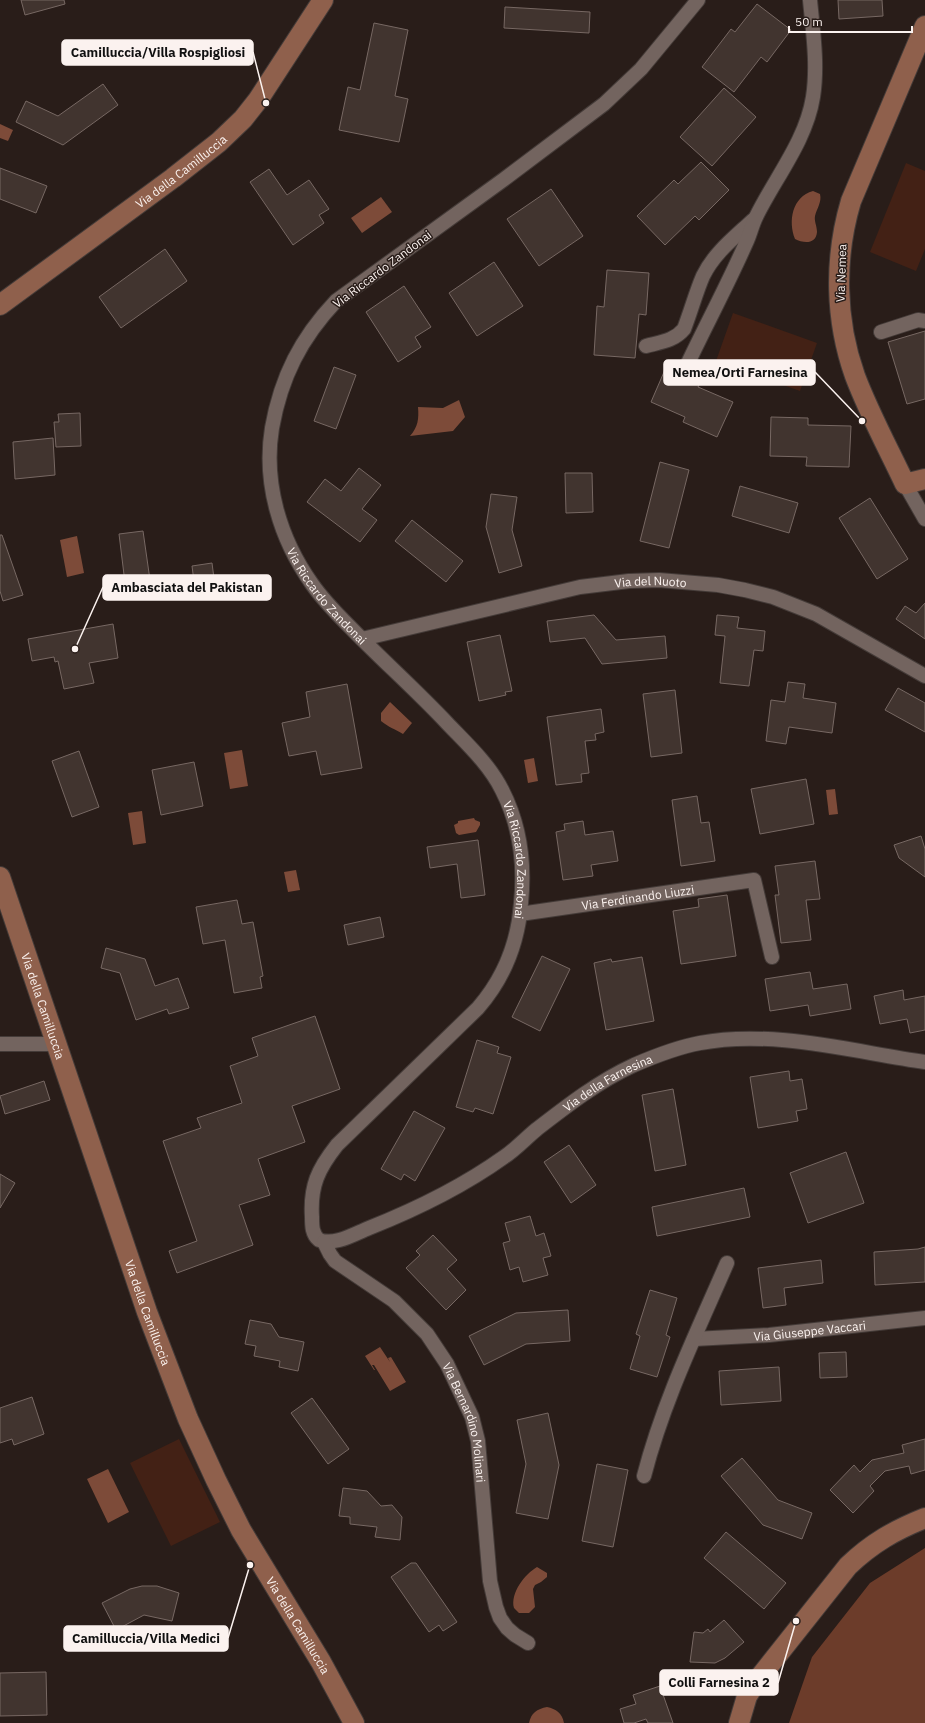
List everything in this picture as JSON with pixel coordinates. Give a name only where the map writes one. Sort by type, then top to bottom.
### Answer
[{"type":"main road","name":"Via della Camilluccia","points":[[0,305],[173,178],[219,142],[243,119],[258,100],[324,0]]},
{"type":"main road","name":"Via Nemea","points":[[905,484],[856,378],[850,361],[842,326],[839,263],[844,228],[851,201],[925,26]]},
{"type":"main road","points":[[905,484],[925,478]]},
{"type":"main road","name":"Via della Camilluccia","points":[[0,877],[147,1312],[188,1418],[216,1480],[241,1530],[321,1662],[354,1723]]},
{"type":"main road","points":[[739,1723],[747,1696],[756,1682],[848,1566],[864,1551],[893,1531],[925,1518]]},
{"type":"street","name":"Via Riccardo Zandonai","points":[[324,1242],[315,1236],[312,1227],[312,1194],[314,1184],[322,1166],[337,1145],[485,1000],[504,970],[511,955],[520,914],[523,877],[517,830],[502,790],[488,767],[472,748],[427,702],[362,640],[323,599],[306,576],[285,537],[275,504],[269,464],[271,435],[279,398],[293,360],[315,324],[336,301],[588,118],[641,69],[698,0]]},
{"type":"street","points":[[688,363],[747,242],[755,218],[803,130],[809,113],[813,97],[814,64],[810,0]]},
{"type":"street","points":[[646,346],[674,339],[679,335],[684,329],[703,276],[708,267],[730,241],[755,218]]},
{"type":"street","points":[[881,332],[918,320],[925,321]]},
{"type":"street","name":"Via Nemea","points":[[905,484],[925,519]]},
{"type":"street","name":"Via del Nuoto","points":[[362,640],[580,587],[628,581],[659,580],[718,585],[773,597],[823,618],[925,676]]},
{"type":"street","name":"Via Ferdinando Liuzzi","points":[[520,914],[754,880],[772,957]]},
{"type":"street","name":"Via della Farnesina","points":[[324,1242],[336,1241],[410,1211],[442,1196],[505,1156],[587,1092],[619,1072],[672,1051],[701,1043],[747,1039],[806,1044],[925,1062]]},
{"type":"street","points":[[0,1044],[57,1044]]},
{"type":"street","name":"Via Bernardino Molinari","points":[[324,1242],[335,1261],[394,1301],[427,1334],[447,1364],[472,1417],[478,1441],[490,1581],[496,1607],[500,1618],[507,1628],[514,1635],[528,1643]]},
{"type":"street","points":[[644,1476],[657,1429],[727,1263]]},
{"type":"street","name":"Via Giuseppe Vaccari","points":[[694,1339],[769,1335],[925,1318]]},
{"type":"shaded area","points":[[0,124],[13,130],[8,141],[0,138]]},
{"type":"shaded area","points":[[906,163],[925,171],[925,249],[916,271],[870,252]]},
{"type":"shaded area","points":[[813,191],[820,194],[820,202],[815,216],[817,232],[812,241],[805,242],[795,239],[792,217],[796,204],[800,198]]},
{"type":"shaded area","points":[[381,197],[392,212],[362,233],[351,218]]},
{"type":"shaded area","points":[[733,313],[817,343],[800,391],[716,361]]},
{"type":"shaded area","points":[[459,400],[465,417],[453,431],[410,436],[417,423],[418,407],[443,408]]},
{"type":"shaded area","points":[[77,536],[84,573],[67,577],[60,540]]},
{"type":"shaded area","points":[[390,702],[412,723],[403,734],[381,721],[381,713]]},
{"type":"shaded area","points":[[242,750],[248,786],[230,789],[224,753]]},
{"type":"shaded area","points":[[534,758],[538,781],[528,783],[524,760]]},
{"type":"shaded area","points":[[835,789],[838,814],[829,815],[826,790]]},
{"type":"shaded area","points":[[142,811],[146,843],[133,845],[128,813]]},
{"type":"shaded area","points":[[474,818],[480,822],[476,832],[459,835],[456,833],[454,825],[458,823],[458,821]]},
{"type":"shaded area","points":[[296,870],[300,890],[288,892],[284,872]]},
{"type":"shaded area","points":[[380,1347],[390,1362],[388,1358],[391,1357],[406,1382],[390,1391],[374,1365],[372,1365],[375,1370],[365,1356]]},
{"type":"shaded area","points":[[179,1439],[220,1522],[171,1546],[130,1463]]},
{"type":"shaded area","points":[[108,1469],[129,1512],[108,1523],[87,1479]]},
{"type":"shaded area","points":[[925,1548],[925,1723],[789,1723],[812,1657],[870,1583]]},
{"type":"shaded area","points":[[537,1567],[547,1573],[547,1577],[535,1585],[533,1589],[535,1607],[529,1613],[519,1613],[514,1608],[513,1602],[516,1590],[523,1579]]},
{"type":"shaded area","points":[[547,1707],[558,1712],[564,1723],[529,1723],[535,1712]]},
{"type":"building","points":[[21,0],[64,0],[65,4],[25,15]]},
{"type":"building","points":[[838,0],[882,0],[883,16],[839,19]]},
{"type":"building","points":[[757,4],[791,30],[767,62],[761,57],[734,92],[702,67],[731,29],[735,32]]},
{"type":"building","points":[[505,7],[590,12],[589,33],[504,28]]},
{"type":"building","points":[[374,23],[408,30],[395,96],[408,99],[399,142],[339,130],[348,87],[360,90]]},
{"type":"building","points":[[103,84],[118,105],[63,145],[16,122],[26,101],[58,116]]},
{"type":"building","points":[[724,88],[756,117],[712,166],[680,137]]},
{"type":"building","points":[[701,162],[729,190],[699,220],[695,216],[665,245],[637,216],[674,180],[678,184]]},
{"type":"building","points":[[0,168],[47,186],[36,213],[0,199]]},
{"type":"building","points":[[269,169],[287,195],[309,180],[329,209],[319,215],[324,223],[293,245],[250,182]]},
{"type":"building","points":[[551,189],[583,236],[539,266],[507,219]]},
{"type":"building","points":[[165,249],[187,281],[121,328],[99,297]]},
{"type":"building","points":[[494,262],[523,306],[477,336],[449,293]]},
{"type":"building","points":[[607,270],[649,273],[646,315],[639,314],[635,358],[594,355],[597,306],[604,307]]},
{"type":"building","points":[[404,286],[431,327],[415,337],[421,347],[398,362],[366,312]]},
{"type":"building","points":[[925,331],[925,399],[907,404],[888,342]]},
{"type":"building","points":[[667,365],[701,380],[698,387],[733,402],[717,437],[683,422],[685,417],[651,402]]},
{"type":"building","points":[[334,367],[356,375],[336,429],[314,421]]},
{"type":"building","points":[[80,413],[81,446],[56,447],[54,422],[59,422],[58,414]]},
{"type":"building","points":[[771,417],[808,418],[808,425],[851,426],[849,467],[806,466],[807,457],[770,456]]},
{"type":"building","points":[[53,438],[55,475],[15,479],[13,442]]},
{"type":"building","points":[[660,462],[689,470],[669,548],[640,541]]},
{"type":"building","points":[[359,468],[381,485],[362,509],[377,520],[360,542],[307,502],[325,479],[341,491]]},
{"type":"building","points":[[565,473],[592,473],[593,512],[566,513]]},
{"type":"building","points":[[740,486],[798,503],[789,533],[732,516]]},
{"type":"building","points":[[491,494],[517,497],[512,530],[522,566],[499,573],[486,527]]},
{"type":"building","points":[[870,498],[908,559],[877,579],[839,518]]},
{"type":"building","points":[[412,520],[463,561],[446,582],[395,541]]},
{"type":"building","points":[[143,531],[151,587],[126,591],[119,534]]},
{"type":"building","points":[[0,535],[2,535],[23,595],[3,601],[0,591]]},
{"type":"building","points":[[212,563],[216,594],[196,597],[192,566]]},
{"type":"building","points":[[925,603],[925,639],[896,619],[905,606],[916,613]]},
{"type":"building","points":[[594,615],[616,640],[665,636],[667,658],[602,664],[585,638],[550,642],[547,621]]},
{"type":"building","points":[[717,615],[739,617],[737,628],[765,631],[763,651],[754,650],[749,686],[720,683],[725,636],[715,635]]},
{"type":"building","points":[[113,624],[118,658],[89,663],[94,683],[64,689],[58,661],[55,662],[54,657],[32,661],[28,639]]},
{"type":"building","points":[[500,635],[512,691],[505,692],[506,695],[479,701],[467,642]]},
{"type":"building","points":[[788,682],[805,684],[803,698],[836,703],[832,733],[789,727],[786,744],[766,741],[771,700],[785,702]]},
{"type":"building","points":[[347,684],[362,768],[321,775],[316,751],[289,756],[282,723],[310,717],[306,692]]},
{"type":"building","points":[[898,688],[925,703],[925,732],[885,710]]},
{"type":"building","points":[[675,690],[682,753],[651,757],[643,694]]},
{"type":"building","points":[[601,709],[604,732],[595,734],[596,740],[585,741],[589,773],[581,774],[582,782],[556,785],[547,717]]},
{"type":"building","points":[[79,751],[99,807],[72,817],[52,761]]},
{"type":"building","points":[[194,762],[203,806],[161,815],[152,770]]},
{"type":"building","points":[[806,779],[814,824],[760,834],[751,789]]},
{"type":"building","points":[[697,796],[701,823],[709,822],[715,861],[681,866],[672,800]]},
{"type":"building","points":[[583,821],[585,835],[613,831],[618,861],[591,865],[593,876],[563,880],[556,832],[565,830],[564,824]]},
{"type":"building","points":[[921,836],[925,849],[925,877],[899,858],[894,845]]},
{"type":"building","points":[[478,840],[485,895],[461,898],[457,864],[430,868],[427,847]]},
{"type":"building","points":[[815,861],[820,899],[806,900],[811,940],[781,943],[775,895],[779,895],[775,866]]},
{"type":"building","points":[[727,895],[736,956],[681,964],[673,911],[699,907],[698,899]]},
{"type":"building","points":[[237,900],[242,924],[253,922],[263,976],[260,977],[262,988],[234,993],[225,940],[203,944],[196,907]]},
{"type":"building","points":[[380,917],[384,937],[348,945],[344,925]]},
{"type":"building","points":[[106,948],[145,959],[155,986],[178,978],[189,1008],[169,1014],[167,1009],[136,1020],[120,973],[101,968]]},
{"type":"building","points":[[542,956],[570,969],[540,1031],[512,1017]]},
{"type":"building","points":[[642,957],[654,1021],[606,1030],[594,963],[611,959],[612,962]]},
{"type":"building","points":[[810,972],[813,989],[847,984],[851,1009],[810,1016],[808,1005],[770,1011],[765,979]]},
{"type":"building","points":[[903,990],[904,1000],[925,996],[925,1030],[910,1033],[907,1019],[880,1024],[874,996]]},
{"type":"building","points":[[315,1016],[340,1089],[292,1106],[305,1142],[258,1159],[270,1195],[239,1205],[253,1245],[177,1273],[169,1251],[197,1241],[163,1141],[201,1128],[197,1118],[242,1103],[230,1066],[258,1056],[252,1038]]},
{"type":"building","points":[[477,1040],[499,1047],[497,1053],[511,1057],[493,1114],[475,1108],[473,1112],[456,1107]]},
{"type":"building","points":[[789,1071],[790,1081],[802,1079],[807,1109],[796,1111],[798,1121],[758,1128],[750,1077]]},
{"type":"building","points":[[44,1081],[50,1100],[5,1114],[0,1096]]},
{"type":"building","points":[[673,1089],[686,1165],[655,1171],[642,1095]]},
{"type":"building","points":[[414,1111],[445,1128],[415,1181],[404,1174],[401,1180],[381,1169]]},
{"type":"building","points":[[569,1145],[596,1185],[571,1203],[544,1162]]},
{"type":"building","points":[[846,1152],[864,1203],[808,1223],[790,1173]]},
{"type":"building","points":[[0,1174],[15,1183],[0,1208]]},
{"type":"building","points":[[744,1188],[750,1217],[657,1236],[652,1207]]},
{"type":"building","points":[[530,1216],[536,1236],[544,1233],[551,1256],[543,1258],[548,1275],[523,1282],[519,1267],[510,1270],[503,1243],[510,1241],[505,1223]]},
{"type":"building","points":[[433,1235],[457,1260],[447,1269],[466,1290],[446,1310],[406,1268],[420,1255],[416,1251]]},
{"type":"building","points":[[925,1247],[925,1282],[875,1285],[874,1252],[918,1249]]},
{"type":"building","points":[[821,1260],[823,1283],[784,1288],[786,1305],[763,1308],[758,1268]]},
{"type":"building","points":[[650,1290],[677,1298],[666,1335],[670,1337],[657,1377],[630,1369],[640,1336],[636,1334]]},
{"type":"building","points":[[568,1310],[570,1341],[526,1344],[484,1365],[469,1336],[516,1313]]},
{"type":"building","points":[[250,1320],[271,1324],[279,1337],[304,1342],[298,1371],[279,1367],[280,1361],[254,1356],[256,1346],[245,1344]]},
{"type":"building","points":[[846,1352],[847,1377],[820,1378],[819,1353]]},
{"type":"building","points":[[779,1367],[781,1401],[721,1405],[719,1371]]},
{"type":"building","points":[[32,1397],[44,1434],[14,1445],[12,1439],[0,1443],[0,1408]]},
{"type":"building","points":[[312,1398],[349,1449],[328,1464],[291,1413]]},
{"type":"building","points":[[548,1413],[559,1465],[548,1519],[516,1513],[526,1464],[517,1420]]},
{"type":"building","points":[[925,1439],[925,1470],[911,1474],[909,1466],[885,1471],[870,1486],[874,1491],[853,1513],[830,1490],[854,1465],[860,1472],[872,1460],[904,1453],[902,1445]]},
{"type":"building","points":[[742,1458],[778,1500],[812,1513],[802,1539],[763,1525],[721,1476]]},
{"type":"building","points":[[597,1464],[628,1470],[613,1547],[582,1541]]},
{"type":"building","points":[[343,1488],[367,1491],[381,1506],[392,1505],[402,1517],[400,1540],[375,1537],[377,1527],[350,1524],[350,1517],[339,1516]]},
{"type":"building","points":[[726,1532],[786,1583],[764,1609],[704,1558]]},
{"type":"building","points":[[411,1563],[416,1563],[457,1622],[443,1631],[439,1625],[429,1632],[391,1577]]},
{"type":"building","points":[[142,1586],[157,1586],[179,1593],[172,1621],[144,1615],[116,1630],[102,1603],[130,1589]]},
{"type":"building","points":[[724,1620],[744,1642],[725,1658],[715,1663],[690,1662],[694,1632],[703,1633],[708,1629],[710,1632]]},
{"type":"building","points":[[46,1672],[47,1715],[0,1716],[0,1673]]},
{"type":"building","points":[[660,1686],[673,1723],[648,1723],[646,1719],[634,1723],[624,1723],[620,1709],[636,1704],[633,1695]]},
{"type":"place","name":"Camilluccia/Villa Rospigliosi","points":[[266,103]]},
{"type":"place","name":"Nemea/Orti Farnesina","points":[[862,421]]},
{"type":"place","name":"Ambasciata del Pakistan","points":[[75,649]]},
{"type":"place","name":"Camilluccia/Villa Medici","points":[[250,1565]]},
{"type":"place","name":"Colli Farnesina 2","points":[[796,1621]]}]
